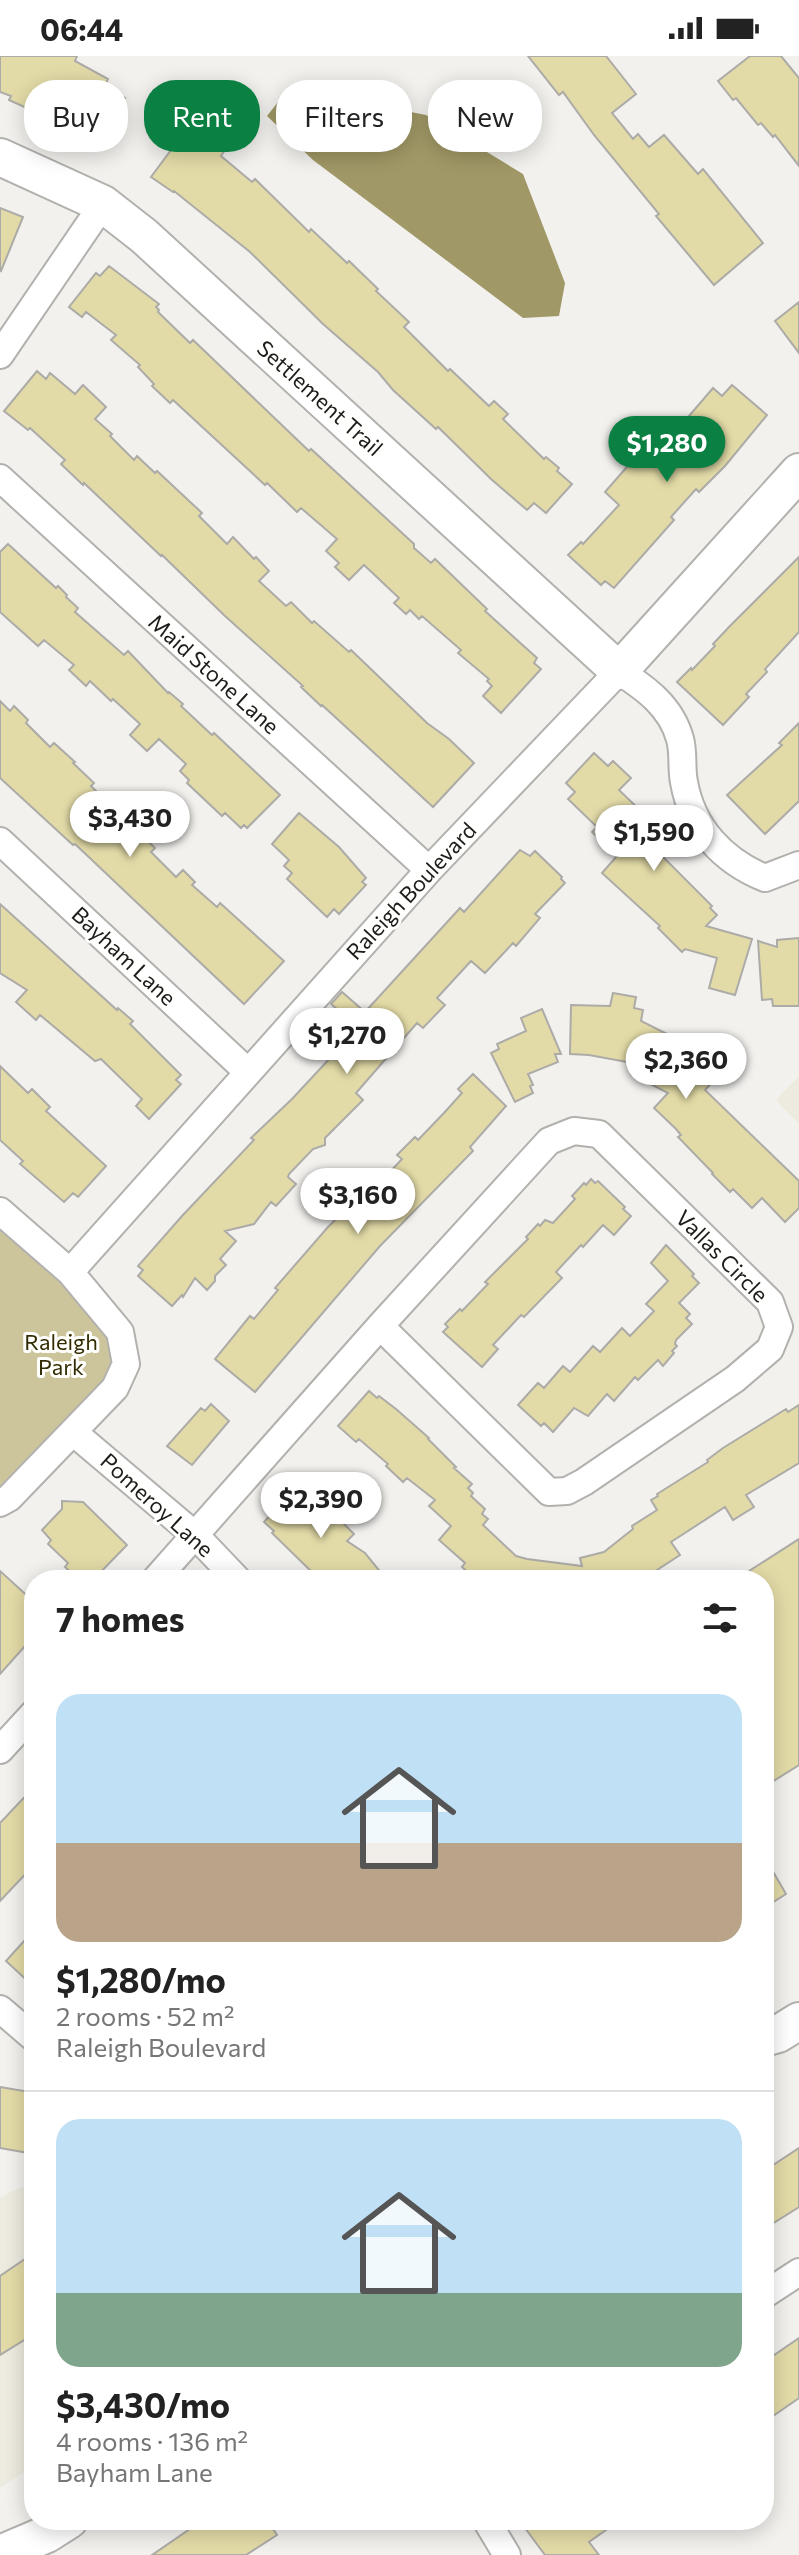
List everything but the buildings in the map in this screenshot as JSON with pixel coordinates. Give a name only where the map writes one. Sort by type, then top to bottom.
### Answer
[{"type":"street","name":"Settlement Trail","points":[[0,157],[103,204],[144,236],[619,671]]},
{"type":"street","points":[[0,355],[103,204]]},
{"type":"street","name":"Raleigh Boulevard","points":[[70,1272],[429,870],[619,671],[799,472]]},
{"type":"street","name":"Maid Stone Lane","points":[[0,478],[429,870]]},
{"type":"street","points":[[619,671],[652,693],[669,716],[680,738],[684,784],[700,826],[709,840],[745,869],[765,878],[799,865]]},
{"type":"street","name":"Bayham Lane","points":[[0,841],[248,1072]]},
{"type":"street","name":"Vallas Circle","points":[[164,1570],[380,1326],[549,1141],[574,1131],[599,1134],[770,1302],[779,1327],[770,1349],[735,1379],[584,1482],[567,1491],[549,1492],[380,1326]]},
{"type":"street","points":[[0,1211],[70,1272],[120,1332],[126,1364],[115,1388],[9,1498],[0,1503]]},
{"type":"street","name":"Pomeroy Lane","points":[[73,1432],[196,1536],[228,1570]]},
{"type":"street","points":[[0,1750],[24,1724]]},
{"type":"street","points":[[0,2009],[24,2029]]},
{"type":"street","points":[[774,2288],[799,2272]]},
{"type":"street","points":[[5,2549],[24,2524]]},
{"type":"street","points":[[5,2549],[53,2530]]},
{"type":"street","points":[[492,2530],[507,2555]]},
{"type":"shaded area","points":[[276,105],[276,125],[267,116]]},
{"type":"shaded area","points":[[412,112],[428,116],[428,152],[487,152],[523,174],[565,283],[559,316],[523,318],[305,152],[412,152]]},
{"type":"shaded area","points":[[799,1076],[799,1124],[776,1100]]},
{"type":"shaded area","points":[[24,2187],[24,2472],[0,2488],[0,2198]]},
{"type":"green space","name":"Raleigh Park","points":[[0,1211],[70,1272],[126,1364],[0,1503]]}]
